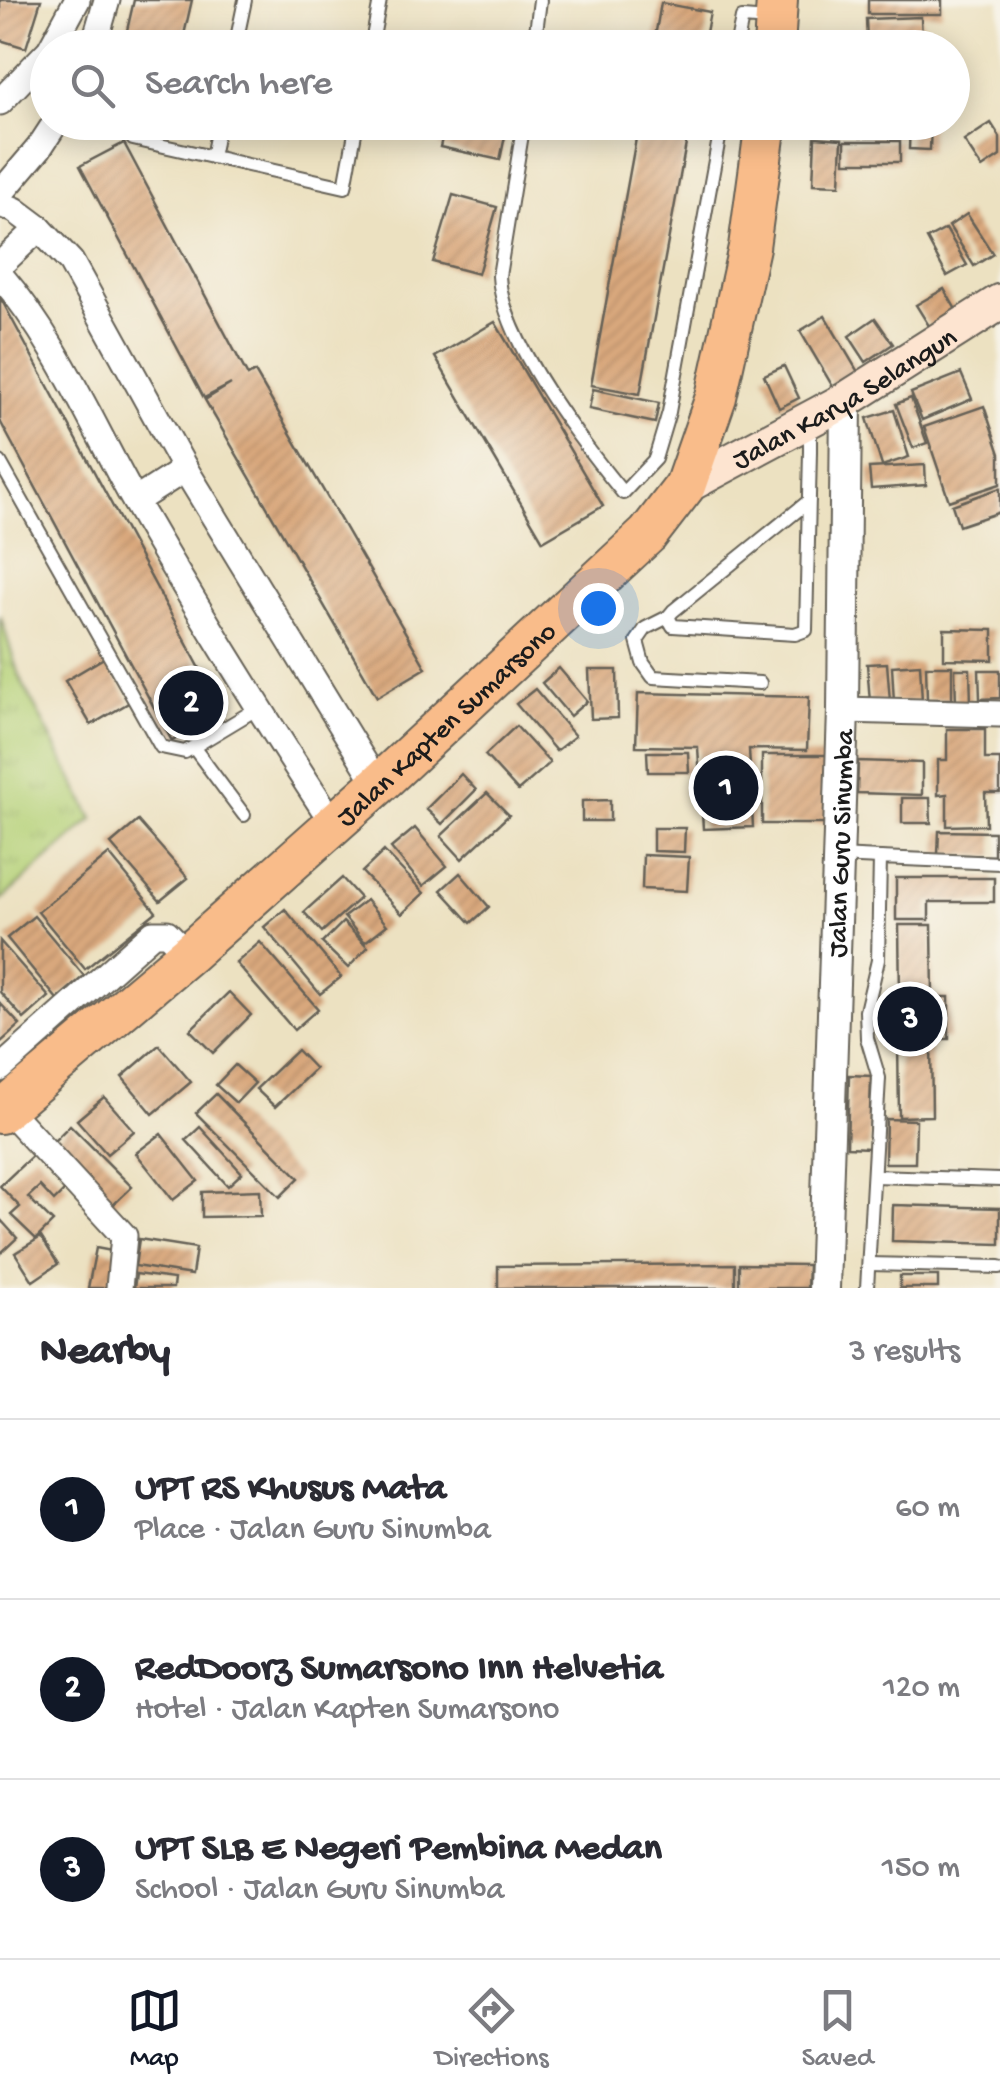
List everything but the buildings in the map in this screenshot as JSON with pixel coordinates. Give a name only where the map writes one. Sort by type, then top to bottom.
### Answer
[{"type":"highway","name":"Jalan Kapten Sumarsono","points":[[4,1096],[188,954],[378,785],[648,534],[686,486],[716,397],[750,247],[764,140]]},
{"type":"main road","name":"Jalan Karya Selangun","points":[[686,486],[846,400],[1000,302]]},
{"type":"street","points":[[60,30],[77,0]]},
{"type":"street","points":[[98,30],[107,0]]},
{"type":"street","points":[[0,102],[30,70]]},
{"type":"street","points":[[0,194],[42,140]]},
{"type":"street","points":[[0,204],[39,228],[70,262],[185,469],[378,785]]},
{"type":"street","points":[[0,265],[39,228]]},
{"type":"street","points":[[0,275],[40,330],[135,501],[258,708],[333,823]]},
{"type":"street","name":"Jalan Guru Sinumba","points":[[824,1288],[843,710],[846,400]]},
{"type":"street","points":[[135,501],[185,469]]},
{"type":"street","points":[[843,710],[1000,714]]},
{"type":"street","points":[[4,1096],[124,1236],[119,1288]]},
{"type":"lane","points":[[239,30],[245,0]]},
{"type":"lane","points":[[374,30],[380,0]]},
{"type":"lane","points":[[536,30],[540,0]]},
{"type":"lane","points":[[740,30],[742,18],[776,23]]},
{"type":"lane","points":[[136,140],[346,187],[354,140]]},
{"type":"lane","points":[[212,157],[215,140]]},
{"type":"lane","points":[[521,140],[499,276],[500,292],[510,322],[551,394],[589,452],[623,493],[655,459],[669,412],[719,140]]},
{"type":"lane","points":[[668,617],[672,626],[802,633],[806,630],[810,421]]},
{"type":"lane","points":[[0,462],[156,742],[176,752],[194,748],[258,708]]},
{"type":"lane","points":[[760,682],[652,677],[643,664],[637,641],[646,628],[668,617],[808,501]]},
{"type":"lane","points":[[194,748],[244,815]]},
{"type":"lane","points":[[838,856],[1000,863]]},
{"type":"lane","points":[[867,1288],[879,1078],[867,1038],[866,1011],[878,960],[880,858]]},
{"type":"lane","points":[[874,1176],[1000,1180]]},
{"type":"lane","points":[[870,1264],[1000,1267]]},
{"type":"green space","points":[[0,615],[19,676],[93,819],[0,901]]},
{"type":"place","name":"RedDoorz Sumarsono Inn Helvetia","points":[[191,703]]},
{"type":"place","name":"UPT RS Khusus Mata","points":[[726,788]]},
{"type":"place","name":"UPT SLB E Negeri Pembina Medan","points":[[910,1019]]}]
